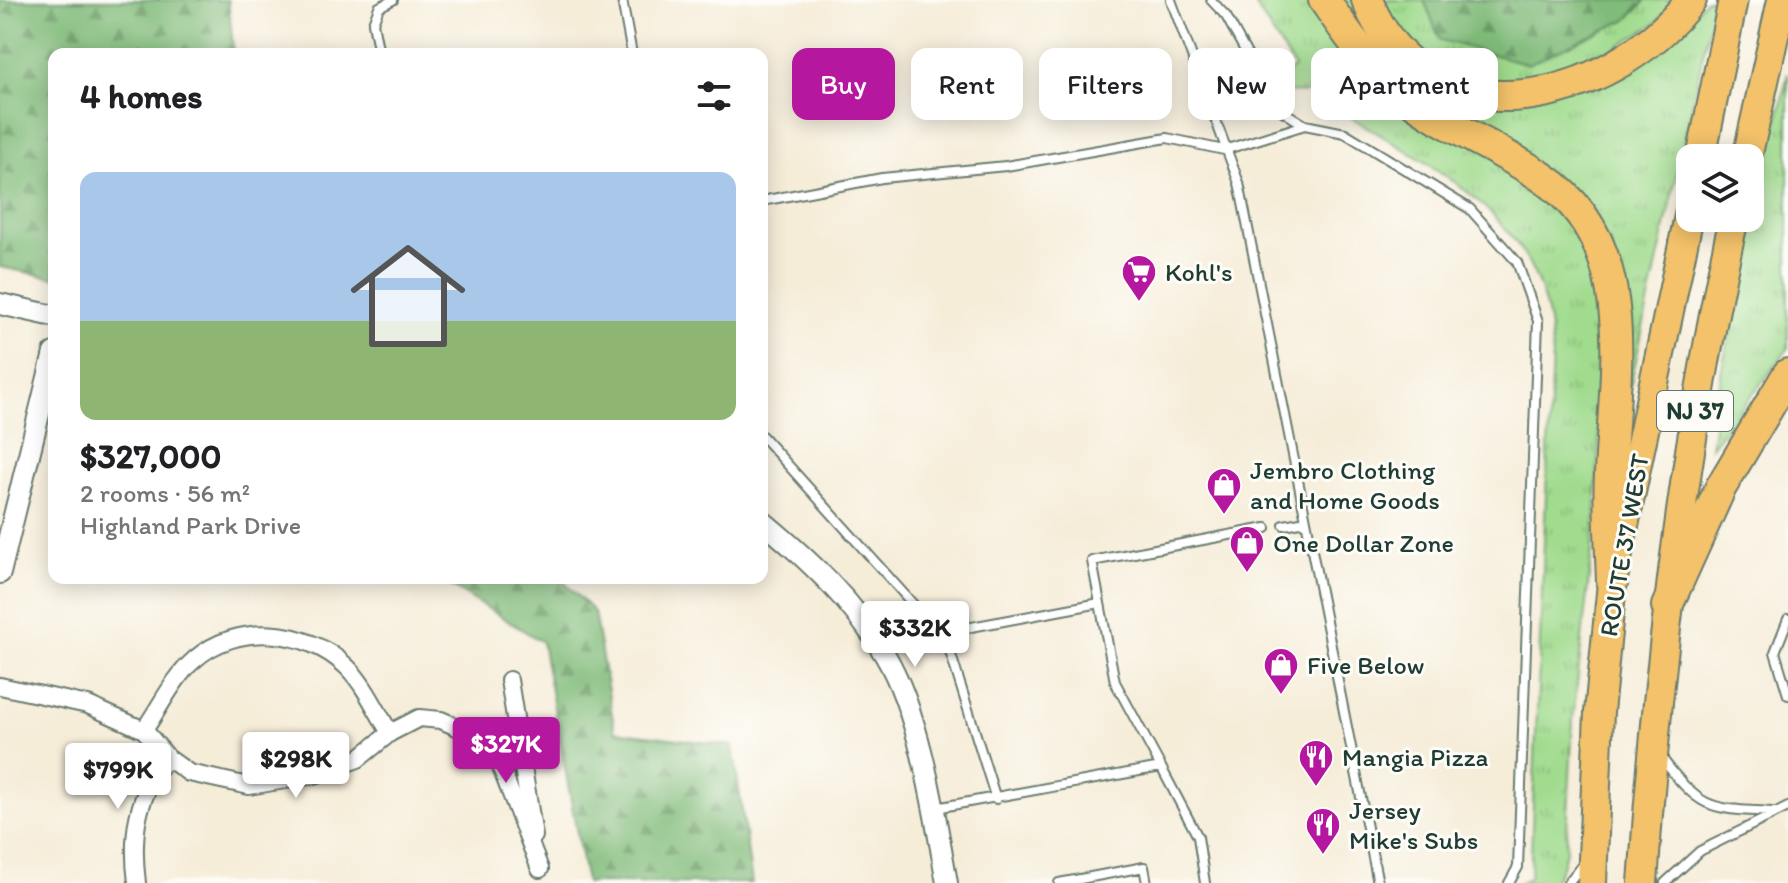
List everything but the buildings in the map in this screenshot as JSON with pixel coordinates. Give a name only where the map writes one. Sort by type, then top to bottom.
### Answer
[{"type":"highway","points":[[1324,0],[1368,60],[1394,87],[1542,177],[1568,197],[1592,229],[1610,286],[1617,344],[1609,476],[1612,583]]},
{"type":"highway","points":[[1367,0],[1386,34],[1419,67],[1458,88],[1502,97],[1561,90],[1604,74],[1658,36],[1691,0]]},
{"type":"highway","points":[[1704,144],[1733,0]]},
{"type":"highway","points":[[1750,144],[1782,0]]},
{"type":"highway","name":"ROUTE 37 WEST","points":[[1592,883],[1599,712],[1612,583],[1686,232]]},
{"type":"highway","name":"ROUTE 37 WEST","points":[[1643,883],[1667,606],[1710,325],[1731,232]]},
{"type":"highway","points":[[1667,606],[1721,487],[1788,374]]},
{"type":"street","points":[[0,304],[48,315]]},
{"type":"street","points":[[0,573],[48,377]]},
{"type":"street","points":[[768,527],[850,604],[887,657],[918,739],[947,883]]},
{"type":"street","points":[[144,730],[192,661],[213,646],[247,635],[282,635],[306,641],[347,667],[390,733]]},
{"type":"street","points":[[509,680],[542,876]]},
{"type":"street","points":[[0,686],[88,705],[144,730],[168,758],[189,773],[249,786],[315,775],[358,759],[390,733],[419,718],[441,720],[491,742],[542,876]]},
{"type":"street","points":[[137,883],[133,851],[138,811],[150,779],[168,758]]},
{"type":"lane","points":[[378,48],[373,23],[379,7],[393,0]]},
{"type":"lane","points":[[622,0],[631,48]]},
{"type":"lane","points":[[1171,0],[1224,150],[1239,183],[1378,883]]},
{"type":"lane","points":[[1211,0],[1226,16],[1276,107],[1305,125],[1345,133],[1470,209],[1517,262],[1529,290],[1538,321],[1539,352],[1518,867],[1509,883]]},
{"type":"lane","points":[[768,200],[882,178],[1006,166],[1167,138],[1224,150],[1305,125]]},
{"type":"lane","points":[[768,443],[947,642],[996,799]]},
{"type":"lane","points":[[1284,525],[1306,521]]},
{"type":"lane","points":[[1205,883],[1198,837],[1115,682],[1092,561],[1266,528]]},
{"type":"lane","points":[[939,633],[1100,603]]},
{"type":"lane","points":[[1788,619],[1775,652],[1788,695]]},
{"type":"lane","points":[[1654,748],[1690,795],[1717,810],[1776,812]]},
{"type":"lane","points":[[933,809],[1161,767]]},
{"type":"lane","points":[[1665,883],[1700,851],[1788,807]]},
{"type":"lane","points":[[1568,883],[1592,853]]},
{"type":"lane","points":[[1059,883],[1144,867],[1147,883]]},
{"type":"green space","points":[[0,0],[228,0],[233,48],[48,48],[48,277],[0,267]]},
{"type":"green space","points":[[1252,0],[1313,0],[1348,48],[1311,48],[1311,95],[1295,93],[1295,48],[1282,48]]},
{"type":"green space","points":[[1340,0],[1356,0],[1414,48],[1375,48]]},
{"type":"green space","points":[[1380,0],[1424,0],[1440,40],[1628,19],[1646,0],[1675,0],[1656,23],[1584,67],[1498,86],[1498,48],[1415,48],[1406,41]]},
{"type":"green space","points":[[1424,0],[1646,0],[1628,19],[1528,64],[1498,56],[1498,48],[1469,48],[1440,40]]},
{"type":"green space","points":[[1706,0],[1715,0],[1683,144],[1676,144],[1676,177],[1629,391],[1611,244],[1457,120],[1498,120],[1498,99],[1680,30]]},
{"type":"green space","points":[[1788,73],[1788,349],[1711,447],[1722,368],[1752,232],[1764,232],[1764,180]]},
{"type":"green space","points":[[1356,120],[1439,120],[1544,191],[1587,244],[1605,315],[1595,523],[1573,720],[1566,850],[1562,867],[1553,883],[1519,883],[1530,877],[1552,353],[1545,304],[1529,262],[1504,227],[1474,198]]},
{"type":"green space","points":[[448,584],[566,584],[594,612],[615,731],[733,746],[752,883],[586,883],[542,642]]},
{"type":"place","name":"Kohl's","points":[[1139,303]]},
{"type":"place","name":"Jembro Clothing and Home Goods","points":[[1224,516]]},
{"type":"place","name":"One Dollar Zone","points":[[1247,574]]},
{"type":"place","name":"Five Below","points":[[1281,696]]},
{"type":"place","name":"Mangia Pizza","points":[[1316,788]]},
{"type":"place","name":"Jersey Mike's Subs","points":[[1323,856]]}]
